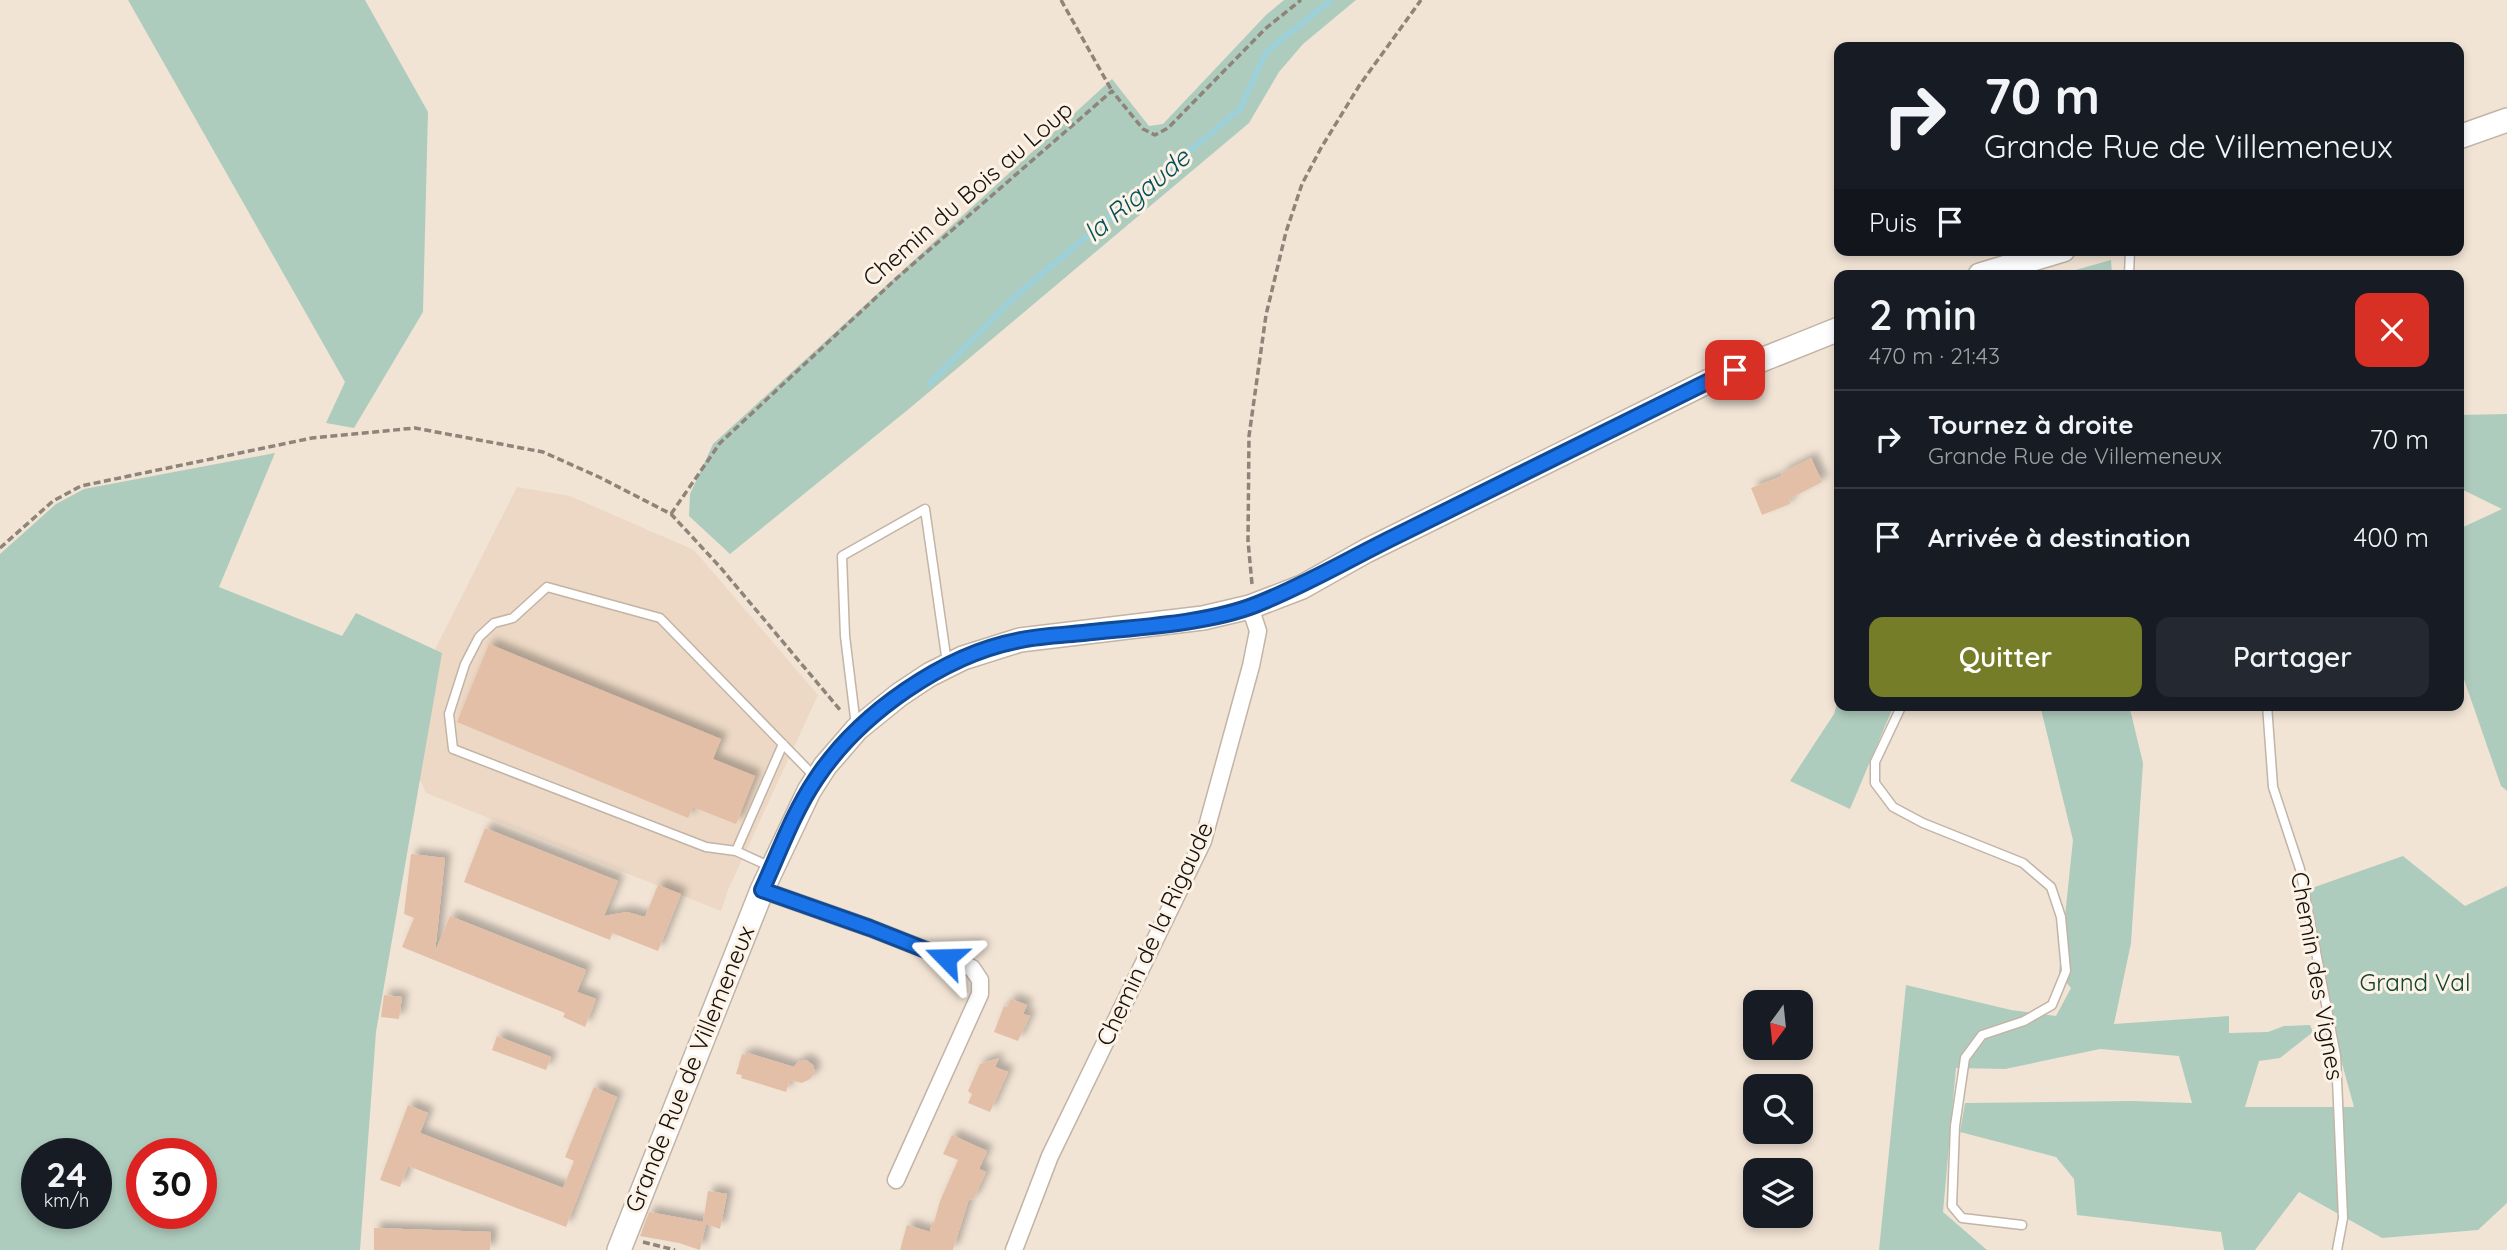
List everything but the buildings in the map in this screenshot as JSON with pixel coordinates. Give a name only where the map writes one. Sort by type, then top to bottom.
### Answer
[{"type":"main road","points":[[2464,134],[2507,120]]},
{"type":"main road","points":[[1997,270],[2043,256]]},
{"type":"main road","name":"Grande Rue de Villemeneux","points":[[621,1243],[762,890],[816,778],[857,729],[899,695],[948,666],[1020,640],[1203,618],[1251,607],[1301,587],[1366,551],[1709,381],[1834,331]]},
{"type":"street","name":"Chemin de la Rigaude","points":[[1014,1250],[1050,1156],[1203,841],[1251,666],[1258,631],[1251,607]]},
{"type":"street","points":[[762,890],[972,968],[980,980],[980,994],[896,1180]]},
{"type":"lane","points":[[857,729],[845,636],[842,556],[925,509],[948,666]]},
{"type":"lane","points":[[772,867],[736,851],[706,847],[453,749],[449,714],[465,664],[479,637],[494,623],[513,618],[547,587],[660,618],[816,778]]},
{"type":"lane","points":[[1899,711],[1875,762],[1875,783],[1893,807],[1923,823],[2023,863],[2051,887],[2061,917],[2066,971],[2052,1005],[2024,1021],[1982,1035],[1965,1059],[1955,1126],[1952,1206],[1962,1218],[2022,1225]]},
{"type":"lane","name":"Chemin des Vignes","points":[[2267,711],[2273,787],[2300,869],[2336,1056],[2343,1218],[2337,1250]]},
{"type":"lane","points":[[736,851],[783,744]]},
{"type":"path","points":[[1061,0],[1112,91],[1143,129],[1155,135],[1168,128],[1265,29],[1301,0]]},
{"type":"path","points":[[1251,607],[1249,436],[1266,315],[1286,232],[1302,184],[1321,148],[1359,86],[1422,0]]},
{"type":"path","name":"Chemin du Bois au Loup","points":[[671,514],[720,443],[897,278],[1112,91]]},
{"type":"path","points":[[0,548],[53,501],[81,486],[312,438],[415,428],[543,452],[671,514],[720,567],[857,729]]},
{"type":"path","points":[[621,1243],[675,1250]]},
{"type":"shaded area","points":[[517,487],[570,496],[694,550],[818,695],[728,890],[721,911],[426,793],[416,771],[424,671]]},
{"type":"green space","points":[[128,0],[365,0],[428,112],[423,312],[354,428],[326,423],[345,382]]},
{"type":"green space","points":[[1284,0],[1356,0],[1303,44],[1279,72],[1249,123],[910,408],[730,554],[689,516],[690,494],[713,444],[1112,79],[1149,126],[1163,124],[1266,15]]},
{"type":"green space","points":[[2111,260],[2112,270],[2076,270]]},
{"type":"green space","points":[[2507,414],[2507,791],[2501,786],[2464,679],[2464,527],[2502,509],[2464,490],[2464,415]]},
{"type":"green space","points":[[275,453],[219,587],[342,636],[356,613],[442,653],[376,1032],[360,1250],[0,1250],[0,554],[56,504],[84,489]]},
{"type":"green space","points":[[1835,711],[1891,711],[1850,809],[1790,781]]},
{"type":"green space","name":"Grand Val","points":[[2041,711],[2130,711],[2143,763],[2131,943],[2114,1024],[2229,1016],[2229,1033],[2268,1032],[2284,1026],[2310,1025],[2313,1032],[2280,1058],[2259,1061],[2245,1107],[2354,1107],[2325,1002],[2309,889],[2403,856],[2465,906],[2507,886],[2507,1203],[2478,1230],[2382,1238],[2299,1192],[2255,1250],[2224,1250],[2221,1232],[2077,1215],[2074,1179],[2056,1157],[1960,1132],[1965,1103],[2192,1103],[2179,1056],[2100,1049],[2005,1069],[1956,1068],[1943,1212],[1987,1250],[1879,1250],[1906,985],[2011,1010],[2056,1016],[2071,988],[2059,973],[2073,840]]},
{"type":"waterway","name":"la Rigaude","points":[[930,383],[1013,298],[1240,109],[1266,52],[1331,0]]},
{"type":"route","points":[[946,958],[762,890],[816,778],[857,729],[899,695],[929,675],[963,659],[1020,640],[1203,618],[1251,607],[1301,587],[1366,551],[1735,370]]}]
